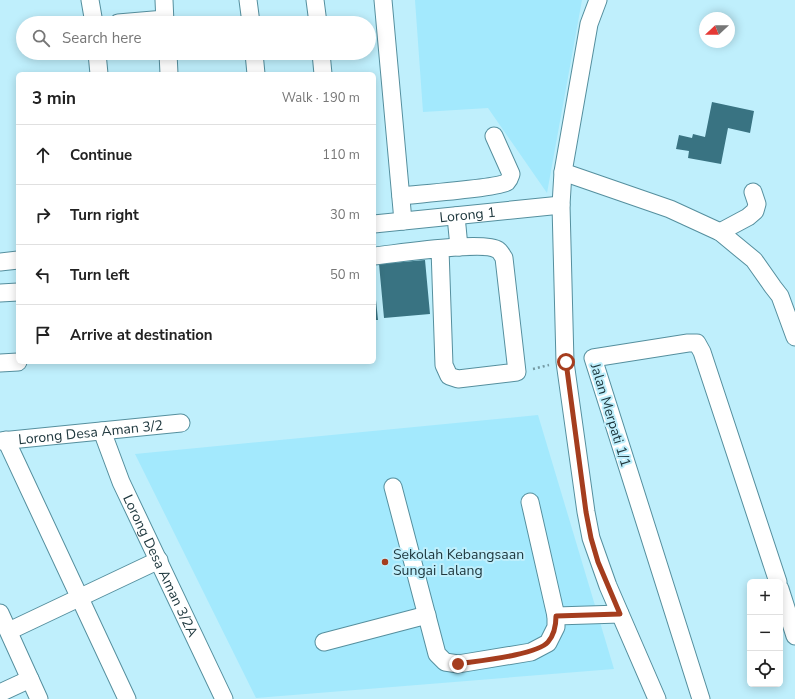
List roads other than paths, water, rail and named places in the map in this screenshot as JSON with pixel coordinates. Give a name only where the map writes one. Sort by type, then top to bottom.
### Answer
[{"type":"street","points":[[90,0],[93,16]]},
{"type":"street","points":[[164,0],[165,16]]},
{"type":"street","points":[[248,0],[250,16]]},
{"type":"street","points":[[315,0],[317,16]]},
{"type":"street","points":[[383,0],[403,221]]},
{"type":"street","points":[[595,1],[563,172],[561,205],[566,362],[586,512],[591,538],[598,562],[657,699]]},
{"type":"street","points":[[98,60],[99,72]]},
{"type":"street","points":[[168,60],[169,72]]},
{"type":"street","points":[[255,60],[256,72]]},
{"type":"street","points":[[322,60],[323,72]]},
{"type":"street","points":[[401,196],[494,186],[507,182],[510,179],[511,174],[494,136]]},
{"type":"street","points":[[563,172],[670,209],[720,232],[754,260],[787,295],[795,337]]},
{"type":"street","points":[[720,232],[755,211],[758,204],[753,192]]},
{"type":"street","name":"Lorong 1","points":[[376,224],[561,205]]},
{"type":"street","points":[[456,216],[459,247]]},
{"type":"street","points":[[376,256],[440,249],[459,247],[489,247],[499,250],[504,258],[517,372],[458,379],[449,376],[444,365],[440,249]]},
{"type":"street","points":[[0,262],[16,260]]},
{"type":"street","points":[[0,294],[16,292]]},
{"type":"street","name":"Jalan Merpati 1/1","points":[[701,699],[593,358],[688,343],[697,343],[707,368],[777,579]]},
{"type":"street","points":[[566,362],[593,358]]},
{"type":"street","points":[[0,363],[16,362]]},
{"type":"street","name":"Lorong Desa Aman 3/2","points":[[3,441],[181,423]]},
{"type":"street","name":"Lorong Desa Aman 3/2A","points":[[102,431],[121,482],[224,699]]},
{"type":"street","points":[[3,441],[127,699]]},
{"type":"street","points":[[393,487],[437,654],[445,662],[458,664],[531,652],[548,643],[556,627],[556,616],[530,502]]},
{"type":"street","points":[[9,631],[159,560]]},
{"type":"street","points":[[783,598],[795,636]]},
{"type":"street","points":[[0,613],[39,699]]},
{"type":"street","points":[[556,616],[620,614]]},
{"type":"street","points":[[324,642],[427,615]]},
{"type":"street","points":[[0,693],[30,679]]},
{"type":"place","name":"Sekolah Kebangsaan Sungai Lalang","points":[[385,562]]}]
